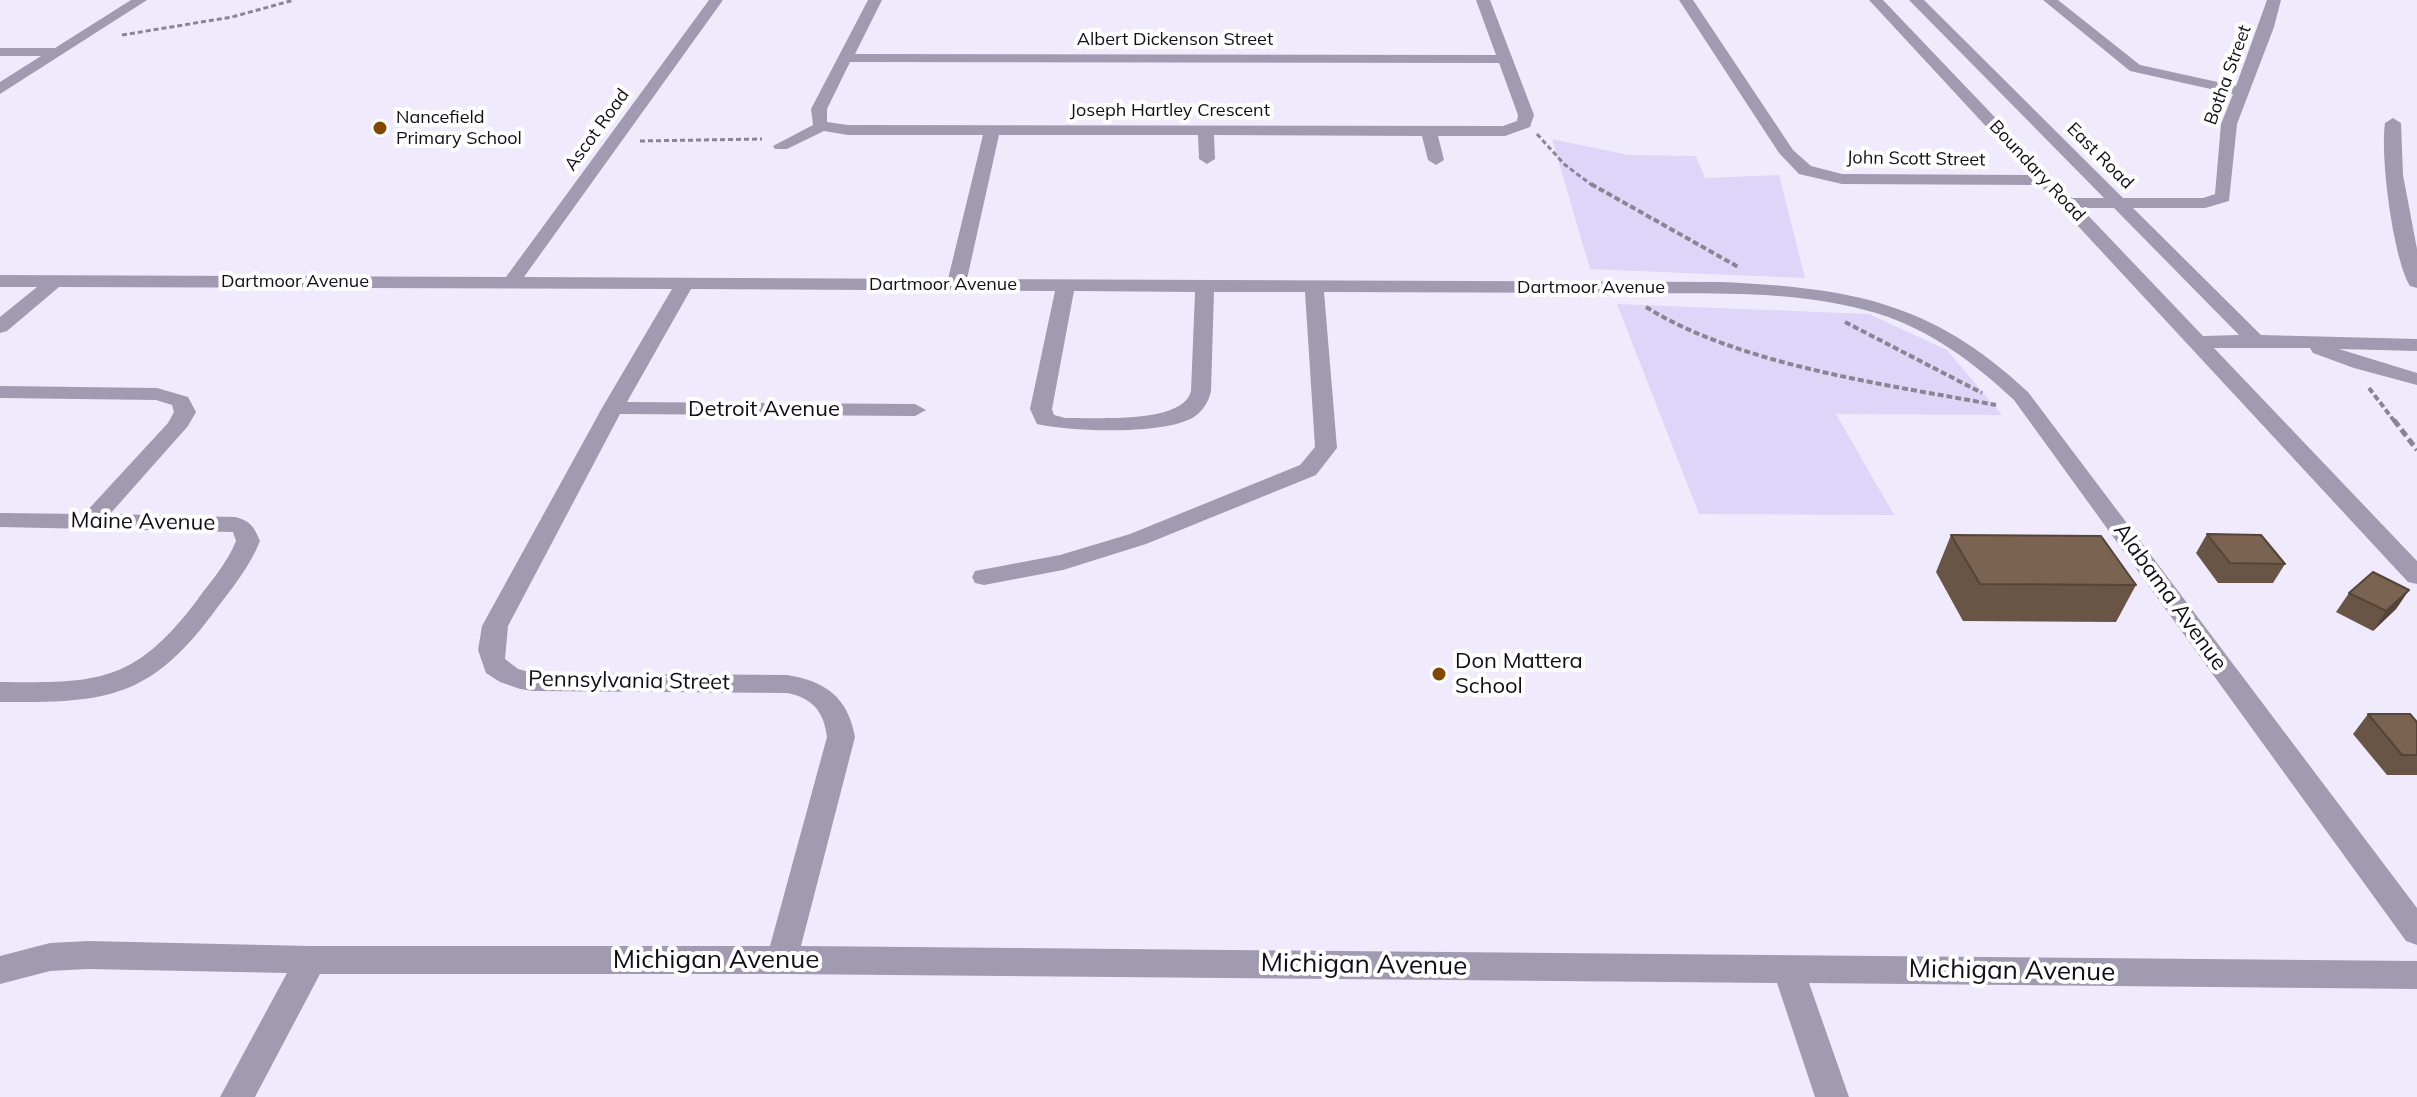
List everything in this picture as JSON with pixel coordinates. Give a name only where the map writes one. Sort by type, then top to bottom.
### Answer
[{"type":"street","points":[[0,89],[140,0]]},
{"type":"street","name":"Ascot Road","points":[[511,283],[716,0]]},
{"type":"street","points":[[781,146],[822,126],[818,121],[819,109],[875,0]]},
{"type":"street","name":"Joseph Hartley Crescent","points":[[822,126],[848,130],[1493,132],[1524,124],[1526,115],[1483,0]]},
{"type":"street","name":"John Scott Street","points":[[1686,0],[1787,153],[1805,170],[1842,179],[2044,180]]},
{"type":"street","name":"Boundary Road","points":[[1876,0],[2417,576]]},
{"type":"street","name":"East Road","points":[[1916,0],[2256,341]]},
{"type":"street","points":[[2050,0],[2135,68],[2240,91]]},
{"type":"street","name":"Botha Street","points":[[2066,203],[2205,203],[2223,197],[2226,142],[2240,91],[2267,27],[2274,0]]},
{"type":"street","points":[[0,52],[58,52]]},
{"type":"street","name":"Albert Dickenson Street","points":[[846,58],[1504,59]]},
{"type":"street","points":[[2393,123],[2391,144],[2407,244],[2417,282]]},
{"type":"street","points":[[956,285],[992,130]]},
{"type":"street","points":[[1206,131],[1207,159]]},
{"type":"street","points":[[1429,132],[1436,160]]},
{"type":"street","name":"Dartmoor Avenue","points":[[0,281],[1619,288],[1801,291],[1883,307]]},
{"type":"street","points":[[0,327],[55,281]]},
{"type":"street","name":"Pennsylvania Street","points":[[685,284],[613,408],[495,626],[489,655],[494,667],[503,673],[533,682],[787,684],[807,686],[823,695],[839,719],[841,737],[782,960]]},
{"type":"street","points":[[1066,286],[1041,409],[1045,419],[1076,425],[1169,419],[1193,407],[1201,391],[1205,286]]},
{"type":"street","points":[[984,577],[1063,562],[1138,539],[1308,470],[1326,448],[1314,287]]},
{"type":"street","name":"Alabama Avenue","points":[[1883,307],[1954,339],[1993,367],[2021,396],[2417,932]]},
{"type":"street","points":[[2198,342],[2417,345]]},
{"type":"street","points":[[2303,342],[2361,364],[2417,379]]},
{"type":"street","points":[[0,392],[157,394],[181,401],[185,412],[177,426],[92,520]]},
{"type":"street","name":"Detroit Avenue","points":[[613,408],[915,410]]},
{"type":"street","name":"Maine Avenue","points":[[0,520],[235,524],[243,528],[248,541],[242,556],[171,647],[142,673],[123,682],[87,690],[0,692]]},
{"type":"street","name":"Michigan Avenue","points":[[0,970],[50,957],[782,960],[2417,975]]},
{"type":"street","points":[[237,1097],[311,960]]},
{"type":"street","points":[[1788,969],[1832,1097]]},
{"type":"path","points":[[73,42],[232,17],[294,0]]},
{"type":"path","points":[[630,141],[797,138]]},
{"type":"path","points":[[1619,288],[1659,316],[1693,333],[1737,349],[1868,380],[2011,408]]},
{"type":"path","points":[[2361,364],[2367,385],[2378,403],[2417,450]]},
{"type":"shaded area","points":[[1552,139],[1628,155],[1696,156],[1705,178],[1779,175],[1805,278],[1590,269]]},
{"type":"shaded area","points":[[1617,304],[1869,314],[1947,350],[2002,415],[1836,414],[1894,515],[1699,514]]},
{"type":"building","points":[[2207,534],[2261,535],[2285,564],[2230,563]]},
{"type":"building","points":[[1951,535],[2101,536],[2136,585],[1980,584]]},
{"type":"building","points":[[2373,572],[2409,590],[2386,611],[2349,593]]},
{"type":"building","points":[[2368,714],[2410,714],[2417,722],[2417,755],[2402,755]]},
{"type":"place","name":"Nancefield Primary School","points":[[380,128]]},
{"type":"place","name":"Don Mattera School","points":[[1439,674]]}]
